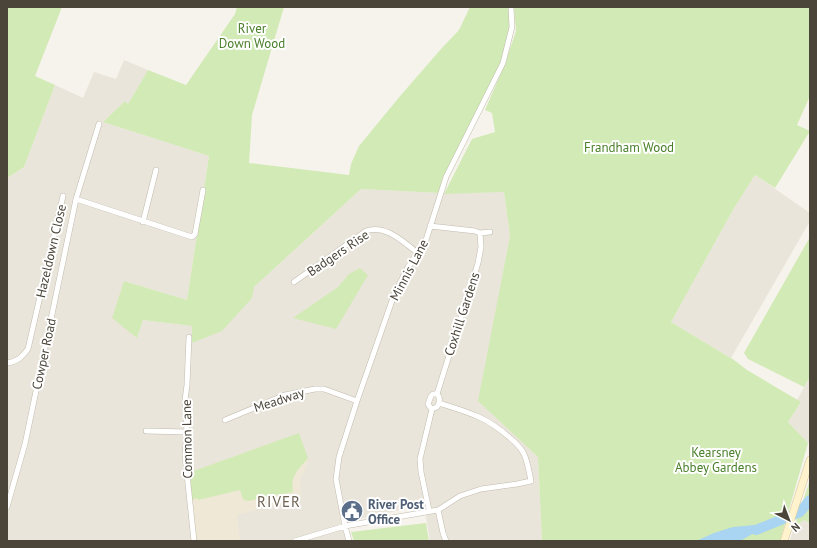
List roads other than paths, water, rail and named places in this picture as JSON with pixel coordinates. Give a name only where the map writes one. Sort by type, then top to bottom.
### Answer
[{"type":"street","name":"Minnis Lane","points":[[349,541],[344,526],[336,478],[339,457],[394,295],[408,267],[426,240],[446,177],[503,63],[512,27],[511,7]]},
{"type":"street","name":"Cowper Road","points":[[7,507],[25,444],[76,199],[99,124]]},
{"type":"street","points":[[144,222],[156,170]]},
{"type":"street","points":[[76,199],[190,237],[194,236],[203,190]]},
{"type":"street","name":"Hazeldown Close","points":[[7,363],[21,358],[28,350],[63,196]]},
{"type":"street","points":[[430,226],[475,231],[480,233],[490,232]]},
{"type":"street","name":"Badgers Rise","points":[[294,282],[301,280],[366,231],[377,229],[387,232],[418,253]]},
{"type":"street","name":"Coxhill Gardens","points":[[439,403],[440,396],[437,394],[478,263],[481,247],[480,233]]},
{"type":"street","name":"Common Lane","points":[[189,337],[185,400],[187,432],[185,455],[194,541]]},
{"type":"street","name":"Meadway","points":[[225,420],[285,395],[315,388],[324,389],[357,401]]},
{"type":"street","name":"Coxhill Gardens","points":[[429,510],[421,472],[420,459],[432,409],[428,404],[431,396],[437,394]]},
{"type":"street","points":[[295,541],[344,526],[429,510],[438,510],[460,496],[481,490],[531,481],[524,452],[500,429],[479,416],[439,403],[437,407],[432,409]]},
{"type":"street","points":[[146,431],[187,432]]},
{"type":"street","points":[[784,541],[810,460]]},
{"type":"street","points":[[438,510],[446,541]]},
{"type":"water","points":[[755,525],[756,532],[740,541],[696,541],[733,527]]},
{"type":"waterway","points":[[756,530],[800,512],[810,500]]},
{"type":"place","name":"River Post Office","points":[[352,511]]},
{"type":"district","name":"RIVER","points":[[279,501]]},
{"type":"park label","name":"River Down Wood","points":[[252,36]]},
{"type":"park label","name":"Frandham Wood","points":[[629,147]]},
{"type":"park label","name":"Kearsney Abbey Gardens","points":[[716,460]]}]
